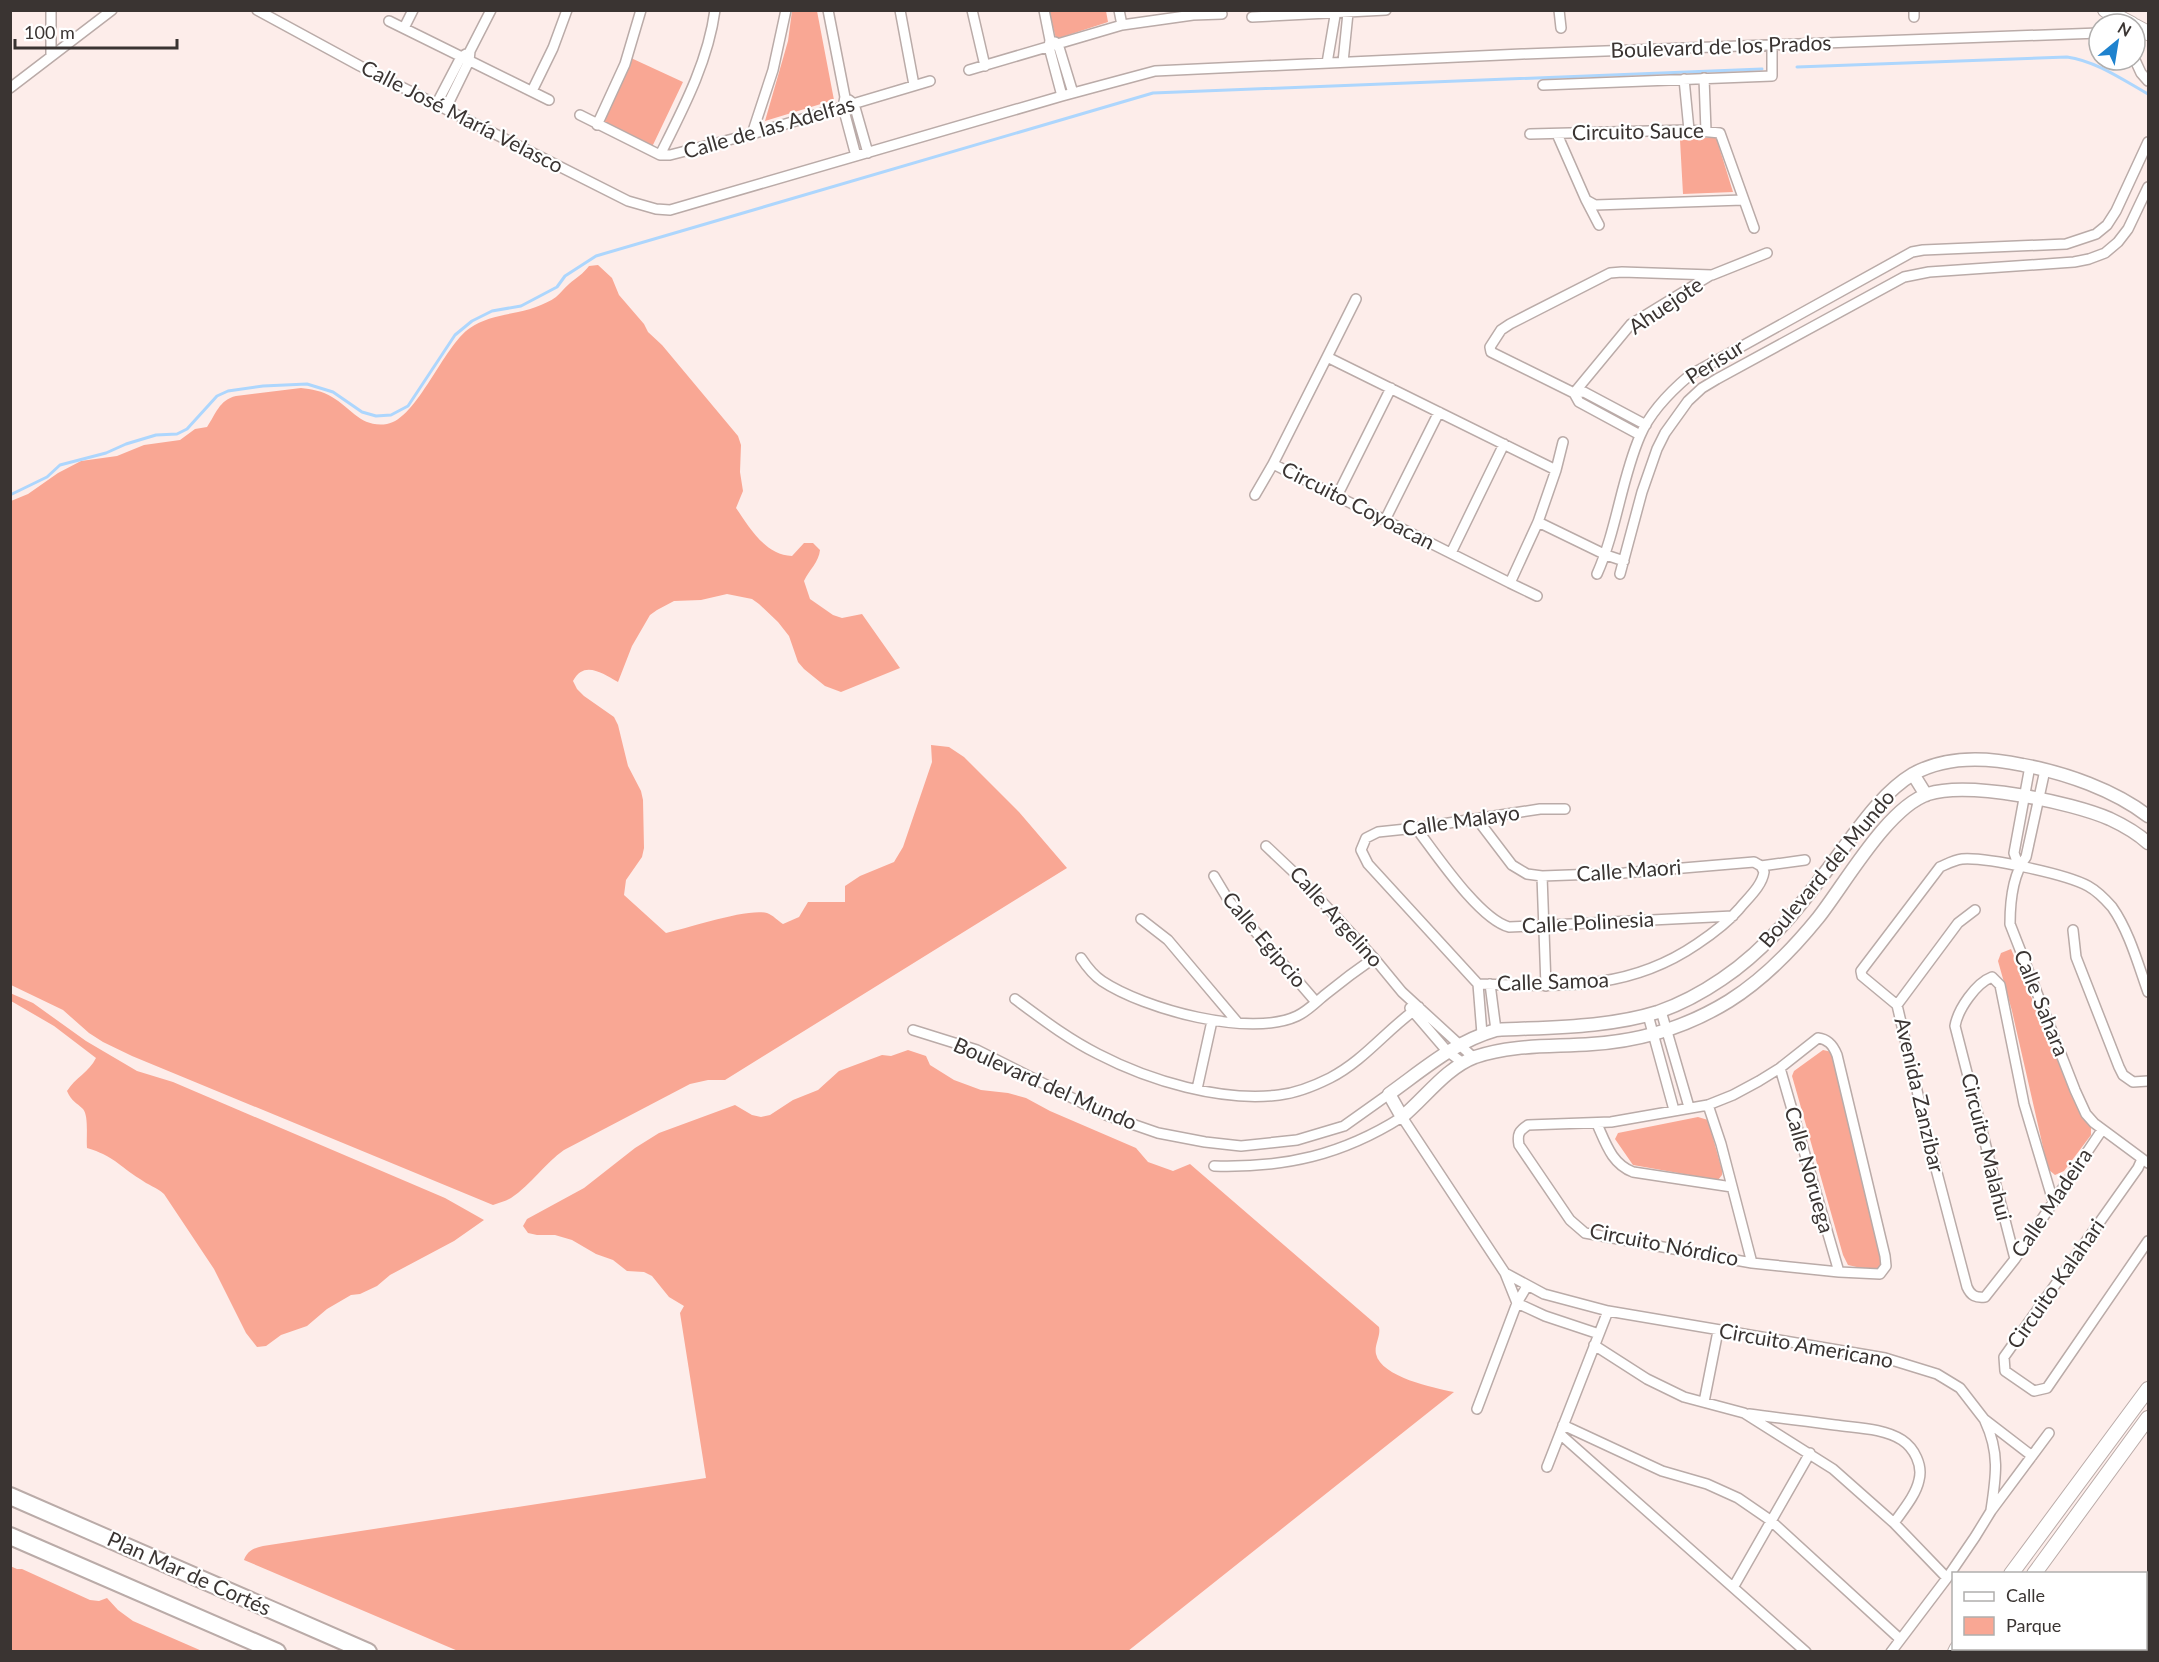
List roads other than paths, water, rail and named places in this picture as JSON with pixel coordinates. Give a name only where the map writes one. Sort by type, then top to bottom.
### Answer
[{"type":"highway","name":"Plan Mar de Cortés","points":[[10,1496],[368,1652]]},
{"type":"highway","name":"Plan Mar de Cortés","points":[[13,1541],[277,1652]]},
{"type":"main road","points":[[2012,1572],[2148,1389]]},
{"type":"main road","points":[[2035,1572],[2148,1418]]},
{"type":"street","points":[[51,10],[51,56]]},
{"type":"street","points":[[10,88],[112,10]]},
{"type":"street","name":"Calle José María Velasco","points":[[257,10],[360,66],[628,201],[656,209],[670,210]]},
{"type":"street","points":[[404,28],[413,10]]},
{"type":"street","points":[[441,105],[491,10]]},
{"type":"street","points":[[532,91],[553,48],[567,10]]},
{"type":"street","points":[[597,125],[625,64],[641,10]]},
{"type":"street","points":[[660,155],[702,64],[715,10]]},
{"type":"street","points":[[752,134],[779,47],[786,10]]},
{"type":"street","points":[[828,10],[856,156]]},
{"type":"street","points":[[900,10],[914,85]]},
{"type":"street","points":[[972,10],[985,66]]},
{"type":"street","points":[[1044,10],[1062,96]]},
{"type":"street","points":[[1119,10],[1122,25]]},
{"type":"street","points":[[1252,17],[1266,13],[1386,10]]},
{"type":"street","points":[[1559,10],[1561,28]]},
{"type":"street","points":[[1328,63],[1336,12]]},
{"type":"street","points":[[1343,62],[1347,12]]},
{"type":"street","points":[[969,70],[1122,25],[1193,13],[1222,14]]},
{"type":"street","points":[[389,21],[549,100]]},
{"type":"street","name":"Boulevard de los Prados","points":[[670,210],[1155,71],[1772,44],[2087,33]]},
{"type":"street","points":[[1052,44],[1073,93]]},
{"type":"street","name":"Boulevard de los Prados","points":[[1543,85],[1772,76],[1772,44]]},
{"type":"street","points":[[1704,78],[1706,131]]},
{"type":"street","points":[[1684,79],[1689,130]]},
{"type":"street","name":"Calle de las Adelfas","points":[[854,104],[930,81]]},
{"type":"street","points":[[844,102],[854,104],[868,153]]},
{"type":"street","name":"Calle de las Adelfas","points":[[580,115],[660,155],[681,154],[752,134],[844,102]]},
{"type":"street","name":"Circuito Sauce","points":[[1530,134],[1717,131],[1722,135],[1754,228]]},
{"type":"street","name":"Circuito Sauce","points":[[1557,134],[1599,225]]},
{"type":"street","name":"Perisur","points":[[1597,574],[1606,555],[1640,435],[1669,394],[1690,375],[1912,252],[2066,244],[2096,234],[2107,225],[2116,211],[2148,141]]},
{"type":"street","name":"Perisur","points":[[1620,574],[1642,492],[1665,433],[1688,401],[1710,383],[1893,282],[1914,274],[2074,262],[2105,253],[2128,229],[2148,187]]},
{"type":"street","points":[[1586,200],[1595,205],[1743,200]]},
{"type":"street","points":[[2000,247],[2002,266]]},
{"type":"street","points":[[1646,425],[1584,392],[1574,393],[1491,352],[1490,347],[1501,330],[1510,324],[1610,273],[1712,275],[1767,253]]},
{"type":"street","points":[[1884,266],[1893,282]]},
{"type":"street","name":"Ahuejote","points":[[1574,393],[1631,324],[1712,275]]},
{"type":"street","name":"Circuito Coyoacan","points":[[1356,299],[1273,464],[1537,596]]},
{"type":"street","points":[[1328,357],[1557,470]]},
{"type":"street","points":[[1337,496],[1391,388]]},
{"type":"street","points":[[1574,393],[1579,402],[1640,435]]},
{"type":"street","points":[[1385,520],[1439,412]]},
{"type":"street","points":[[1510,583],[1538,522],[1557,470],[1563,442]]},
{"type":"street","points":[[1452,553],[1504,444]]},
{"type":"street","points":[[1255,495],[1273,464]]},
{"type":"street","points":[[1538,522],[1606,555],[1624,561]]},
{"type":"street","name":"Boulevard del Mundo","points":[[913,1030],[988,1054],[1106,1115],[1158,1132],[1205,1142],[1241,1146],[1297,1140],[1344,1126],[1453,1048],[1482,1034],[1496,1030],[1608,1022],[1655,1013],[1684,1001],[1724,978],[1774,937],[1880,803],[1901,782],[1929,767],[1971,759],[1997,759],[2030,766],[2106,792],[2148,816]]},
{"type":"street","points":[[2019,867],[2014,853],[2030,766]]},
{"type":"street","points":[[2019,867],[2026,857],[2045,770]]},
{"type":"street","points":[[1913,774],[1926,795]]},
{"type":"street","name":"Boulevard del Mundo","points":[[1214,1166],[1276,1165],[1320,1155],[1358,1142],[1402,1117],[1434,1087],[1469,1060],[1526,1047],[1593,1044],[1660,1033],[1728,1002],[1784,958],[1820,915],[1876,840],[1901,812],[1926,795],[1960,789],[1988,791],[2085,810],[2126,827],[2148,843]]},
{"type":"street","name":"Calle Malayo","points":[[1362,845],[1366,838],[1378,832],[1540,809],[1565,809]]},
{"type":"street","name":"Calle Maori","points":[[1477,819],[1512,865],[1527,874],[1542,876],[1624,873],[1754,862],[1761,866],[1805,860]]},
{"type":"street","name":"Calle Polinesia","points":[[1416,828],[1449,872],[1488,915],[1500,924],[1509,927],[1733,916]]},
{"type":"street","points":[[2018,834],[2031,837]]},
{"type":"street","name":"Calle Samoa","points":[[1362,845],[1363,857],[1368,864],[1478,984],[1546,986],[1598,984],[1630,977],[1651,969],[1683,954],[1733,916],[1760,883],[1764,872],[1761,866]]},
{"type":"street","name":"Calle Argelino","points":[[1266,846],[1302,879],[1374,957],[1415,1009],[1453,1048],[1469,1060]]},
{"type":"street","name":"Avenida Zanzibar","points":[[1976,1297],[1967,1287],[1930,1146],[1898,1005],[1862,976],[1861,971],[1940,867],[1960,859],[2019,867]]},
{"type":"street","points":[[2019,867],[2075,881],[2100,895],[2111,906],[2121,922],[2148,992]]},
{"type":"street","name":"Calle Sahara","points":[[2019,867],[2010,912],[2010,924],[2075,1090],[2086,1114],[2102,1130]]},
{"type":"street","name":"Calle Egipcio","points":[[1214,876],[1229,901],[1316,1002]]},
{"type":"street","points":[[1542,876],[1546,986]]},
{"type":"street","points":[[1898,1005],[1958,923],[1975,910]]},
{"type":"street","points":[[1141,919],[1168,940],[1238,1023]]},
{"type":"street","points":[[2073,930],[2076,957],[2119,1067],[2123,1075],[2133,1083],[2148,1081]]},
{"type":"street","points":[[1081,958],[1089,971],[1103,982],[1131,996],[1212,1021],[1238,1023],[1281,1022],[1298,1016],[1374,957]]},
{"type":"street","name":"Circuito Malahui","points":[[2015,1259],[1955,1026],[1956,1017],[1965,1002],[1988,978],[1996,979],[2000,985],[2024,1104],[2053,1202]]},
{"type":"street","points":[[1478,984],[1482,1034]]},
{"type":"street","points":[[1490,984],[1496,1030]]},
{"type":"street","points":[[1015,999],[1054,1028],[1099,1055],[1133,1070],[1197,1089],[1254,1097],[1281,1095],[1308,1088],[1333,1077],[1360,1059],[1415,1009]]},
{"type":"street","points":[[1655,1013],[1674,1110]]},
{"type":"street","points":[[1197,1089],[1212,1021]]},
{"type":"street","points":[[1660,1033],[1689,1107]]},
{"type":"street","name":"Circuito Nórdico","points":[[1818,1038],[1824,1038],[1829,1042],[1837,1054],[1885,1256],[1886,1266],[1883,1271],[1876,1275],[1752,1263],[1593,1235],[1576,1227],[1540,1178],[1519,1145],[1517,1136],[1520,1130],[1528,1125],[1597,1124],[1708,1105],[1733,1095],[1780,1068],[1818,1038]]},
{"type":"street","name":"Calle Noruega","points":[[1780,1068],[1839,1272]]},
{"type":"street","points":[[1389,1094],[1505,1273],[1517,1304],[1599,1334]]},
{"type":"street","points":[[1708,1105],[1752,1263]]},
{"type":"street","points":[[1597,1124],[1613,1159],[1626,1169],[1732,1187]]},
{"type":"street","name":"Circuito Kalahari","points":[[2102,1130],[2145,1161],[2009,1350],[2004,1358],[2005,1371],[2034,1391],[2047,1388],[2148,1240]]},
{"type":"street","name":"Calle Madeira","points":[[1976,1297],[1985,1297],[2015,1259],[2102,1130]]},
{"type":"street","name":"Circuito Americano","points":[[1505,1273],[1556,1299],[1718,1331],[1885,1358],[1937,1374],[1960,1388],[1984,1419],[1992,1437],[1996,1455],[1996,1475],[1991,1511]]},
{"type":"street","points":[[1477,1409],[1517,1304],[1527,1286]]},
{"type":"street","points":[[1547,1467],[1608,1311]]},
{"type":"street","points":[[1704,1402],[1718,1331]]},
{"type":"street","points":[[1594,1346],[1647,1379],[1684,1397],[1744,1413],[1866,1429],[1902,1440],[1913,1450],[1919,1463],[1920,1479],[1914,1493],[1894,1523]]},
{"type":"street","points":[[1744,1413],[1833,1469],[1894,1523],[1947,1578]]},
{"type":"street","name":"Circuito Americano","points":[[1984,1419],[2032,1456]]},
{"type":"street","points":[[1563,1425],[1662,1471],[1707,1484],[1738,1498],[1770,1520],[1900,1639]]},
{"type":"street","name":"Circuito Americano","points":[[1891,1652],[1947,1578],[1991,1511],[2049,1433]]},
{"type":"street","points":[[1560,1434],[1583,1457],[1734,1586],[1806,1652]]},
{"type":"street","points":[[1734,1586],[1810,1454]]},
{"type":"waterway","points":[[1797,67],[2067,57],[2099,67],[2148,94]]},
{"type":"waterway","points":[[10,495],[47,477],[60,465],[106,453],[156,435],[177,434],[187,429],[217,396],[228,391],[263,386],[307,384],[333,392],[362,412],[376,416],[391,415],[408,406],[455,335],[472,321],[492,311],[521,306],[557,287],[565,276],[596,256],[1153,93],[1762,69]]}]
